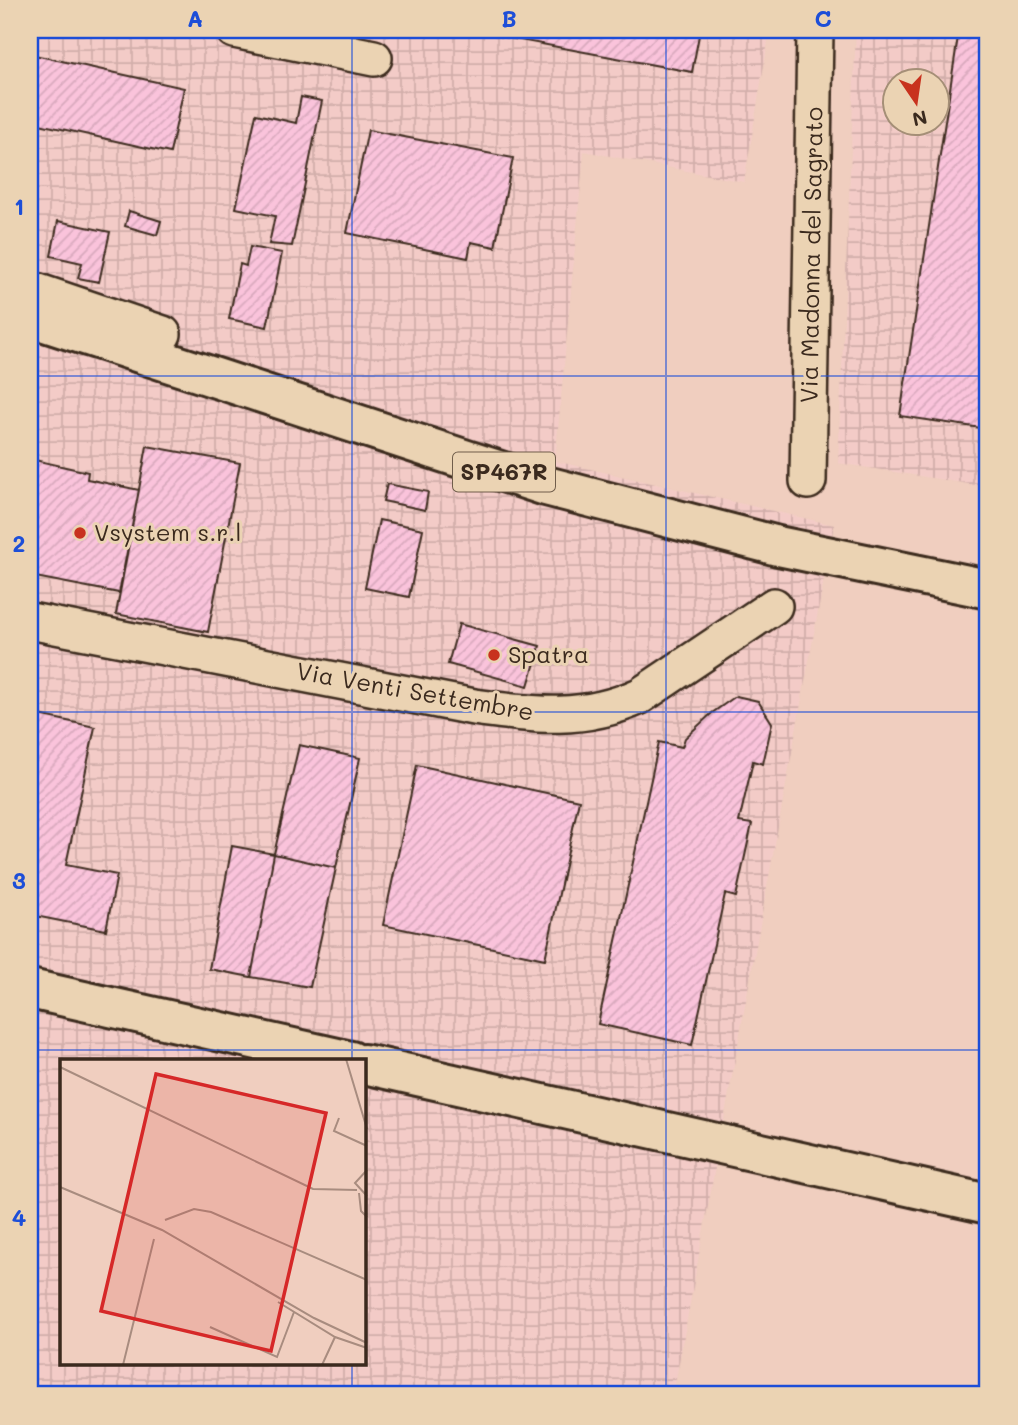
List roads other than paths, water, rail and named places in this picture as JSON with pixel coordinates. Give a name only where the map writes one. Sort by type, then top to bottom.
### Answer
[{"type":"main road","name":"SP467R","points":[[30,317],[546,485],[778,546],[988,589]]},
{"type":"main road","points":[[30,989],[342,1059]]},
{"type":"main road","points":[[366,1064],[988,1204]]},
{"type":"street","points":[[234,30],[374,58]]},
{"type":"street","name":"Via Madonna del Sagrato","points":[[808,481],[815,30]]},
{"type":"street","points":[[30,289],[163,334]]},
{"type":"street","name":"Via Venti Settembre","points":[[30,621],[474,707],[558,715],[585,713],[620,705],[640,696],[774,606]]},
{"type":"place","name":"Vsystem s.r.l","points":[[80,533]]},
{"type":"place","name":"Spatra","points":[[494,655]]}]
